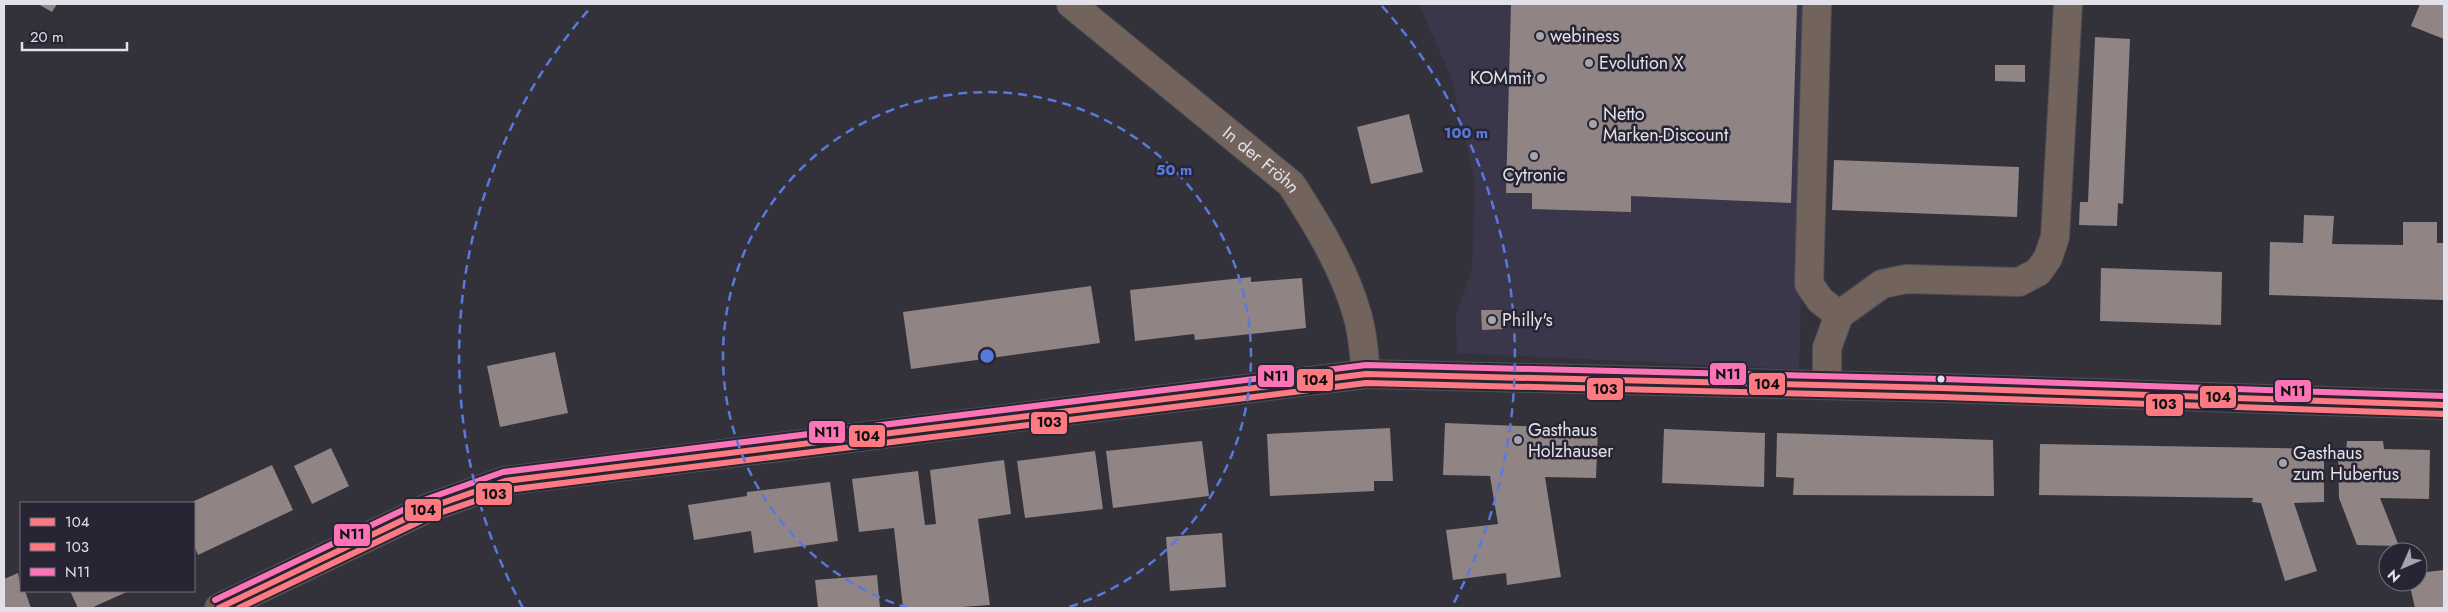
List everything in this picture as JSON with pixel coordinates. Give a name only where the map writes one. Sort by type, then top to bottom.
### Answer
[{"type":"main road","points":[[219,608],[428,508],[505,481],[1366,374],[1827,385],[2444,405]]},
{"type":"street","name":"In der Fröhn","points":[[1071,4],[1292,184],[1312,216],[1339,270],[1357,314],[1366,374]]},
{"type":"street","points":[[1817,4],[1809,284],[1820,300],[1839,316]]},
{"type":"street","points":[[1827,385],[1827,348],[1839,316],[1882,284],[1906,280],[2019,282],[2038,272],[2048,258],[2055,237],[2068,4]]},
{"type":"shaded area","points":[[1419,4],[1809,4],[1799,369],[1457,353],[1456,316],[1472,270],[1475,182],[1451,77]]},
{"type":"building","points":[[38,4],[57,4],[52,12]]},
{"type":"building","points":[[1511,4],[1797,4],[1791,203],[1631,196],[1631,212],[1532,209],[1532,193],[1506,193]]},
{"type":"building","points":[[2420,4],[2444,4],[2444,39],[2411,26]]},
{"type":"building","points":[[2095,37],[2130,39],[2123,204],[2118,203],[2117,226],[2079,225],[2080,202],[2088,202]]},
{"type":"building","points":[[1995,65],[2025,65],[2025,82],[1995,81]]},
{"type":"building","points":[[1409,114],[1423,172],[1371,184],[1357,127]]},
{"type":"building","points":[[1834,160],[2019,167],[2017,217],[1832,210]]},
{"type":"building","points":[[2304,215],[2334,216],[2332,244],[2403,245],[2403,222],[2437,222],[2437,243],[2444,243],[2444,300],[2269,295],[2270,242],[2303,243]]},
{"type":"building","points":[[2101,268],[2222,272],[2221,325],[2100,321]]},
{"type":"building","points":[[1251,277],[1251,282],[1302,278],[1306,328],[1195,340],[1194,334],[1135,341],[1130,290]]},
{"type":"building","points":[[1091,286],[1100,343],[911,369],[903,312]]},
{"type":"building","name":"Philly's","points":[[1481,310],[1502,310],[1503,329],[1482,330]]},
{"type":"building","points":[[555,352],[568,413],[500,427],[487,366]]},
{"type":"building","points":[[1445,423],[1598,429],[1596,478],[1545,477],[1561,577],[1507,585],[1506,573],[1453,580],[1446,530],[1498,524],[1490,476],[1443,475]]},
{"type":"building","points":[[1390,428],[1393,481],[1374,481],[1374,491],[1270,496],[1267,434]]},
{"type":"building","points":[[1664,429],[1765,433],[1764,487],[1662,483]]},
{"type":"building","points":[[1777,433],[1993,440],[1994,496],[1793,495],[1794,478],[1776,477]]},
{"type":"building","points":[[1202,441],[1209,496],[1113,508],[1106,451]]},
{"type":"building","points":[[2347,441],[2383,441],[2384,449],[2430,450],[2429,499],[2380,498],[2397,542],[2378,542],[2378,546],[2357,545],[2339,498],[2338,450],[2346,450]]},
{"type":"building","points":[[2040,444],[2324,449],[2324,502],[2294,503],[2317,571],[2285,581],[2261,503],[2252,502],[2253,498],[2039,495]]},
{"type":"building","points":[[331,448],[349,486],[312,504],[294,466]]},
{"type":"building","points":[[1095,451],[1103,509],[1025,518],[1017,461]]},
{"type":"building","points":[[1004,460],[1011,514],[978,519],[990,605],[947,608],[903,608],[894,528],[859,532],[852,479],[918,471],[925,525],[936,524],[930,470]]},
{"type":"building","points":[[272,465],[293,510],[198,555],[195,548],[195,502],[192,502]]},
{"type":"building","points":[[830,482],[838,541],[754,553],[751,531],[694,540],[688,505],[747,496],[747,492]]},
{"type":"building","points":[[1222,533],[1226,587],[1170,591],[1166,537]]},
{"type":"building","points":[[2444,570],[2444,608],[2415,608],[2411,592],[2428,592],[2428,572]]},
{"type":"building","points":[[18,573],[20,592],[25,592],[31,608],[4,608],[4,579]]},
{"type":"building","points":[[877,575],[880,608],[818,608],[815,580]]},
{"type":"building","points":[[70,592],[127,592],[91,608],[78,608]]},
{"type":"transit line","name":"N11","points":[[215,600],[424,500],[503,472],[1366,365],[1942,379],[2444,396]]},
{"type":"transit line","name":"104","points":[[219,608],[428,508],[505,481],[1366,374],[1942,388],[2444,405]]},
{"type":"transit line","name":"103","points":[[239,608],[431,516],[507,490],[1366,383],[1942,397],[2444,414]]},
{"type":"place","name":"webiness","points":[[1540,36]]},
{"type":"place","name":"Evolution X","points":[[1589,63]]},
{"type":"place","name":"KOMmit","points":[[1541,78]]},
{"type":"place","name":"Netto Marken-Discount","points":[[1593,124]]},
{"type":"place","name":"Cytronic","points":[[1534,156]]},
{"type":"place","name":"Philly's","points":[[1492,320]]},
{"type":"place","name":"Gasthaus Holzhauser","points":[[1518,440]]},
{"type":"place","name":"Gasthaus zum Hubertus","points":[[2283,463]]}]
